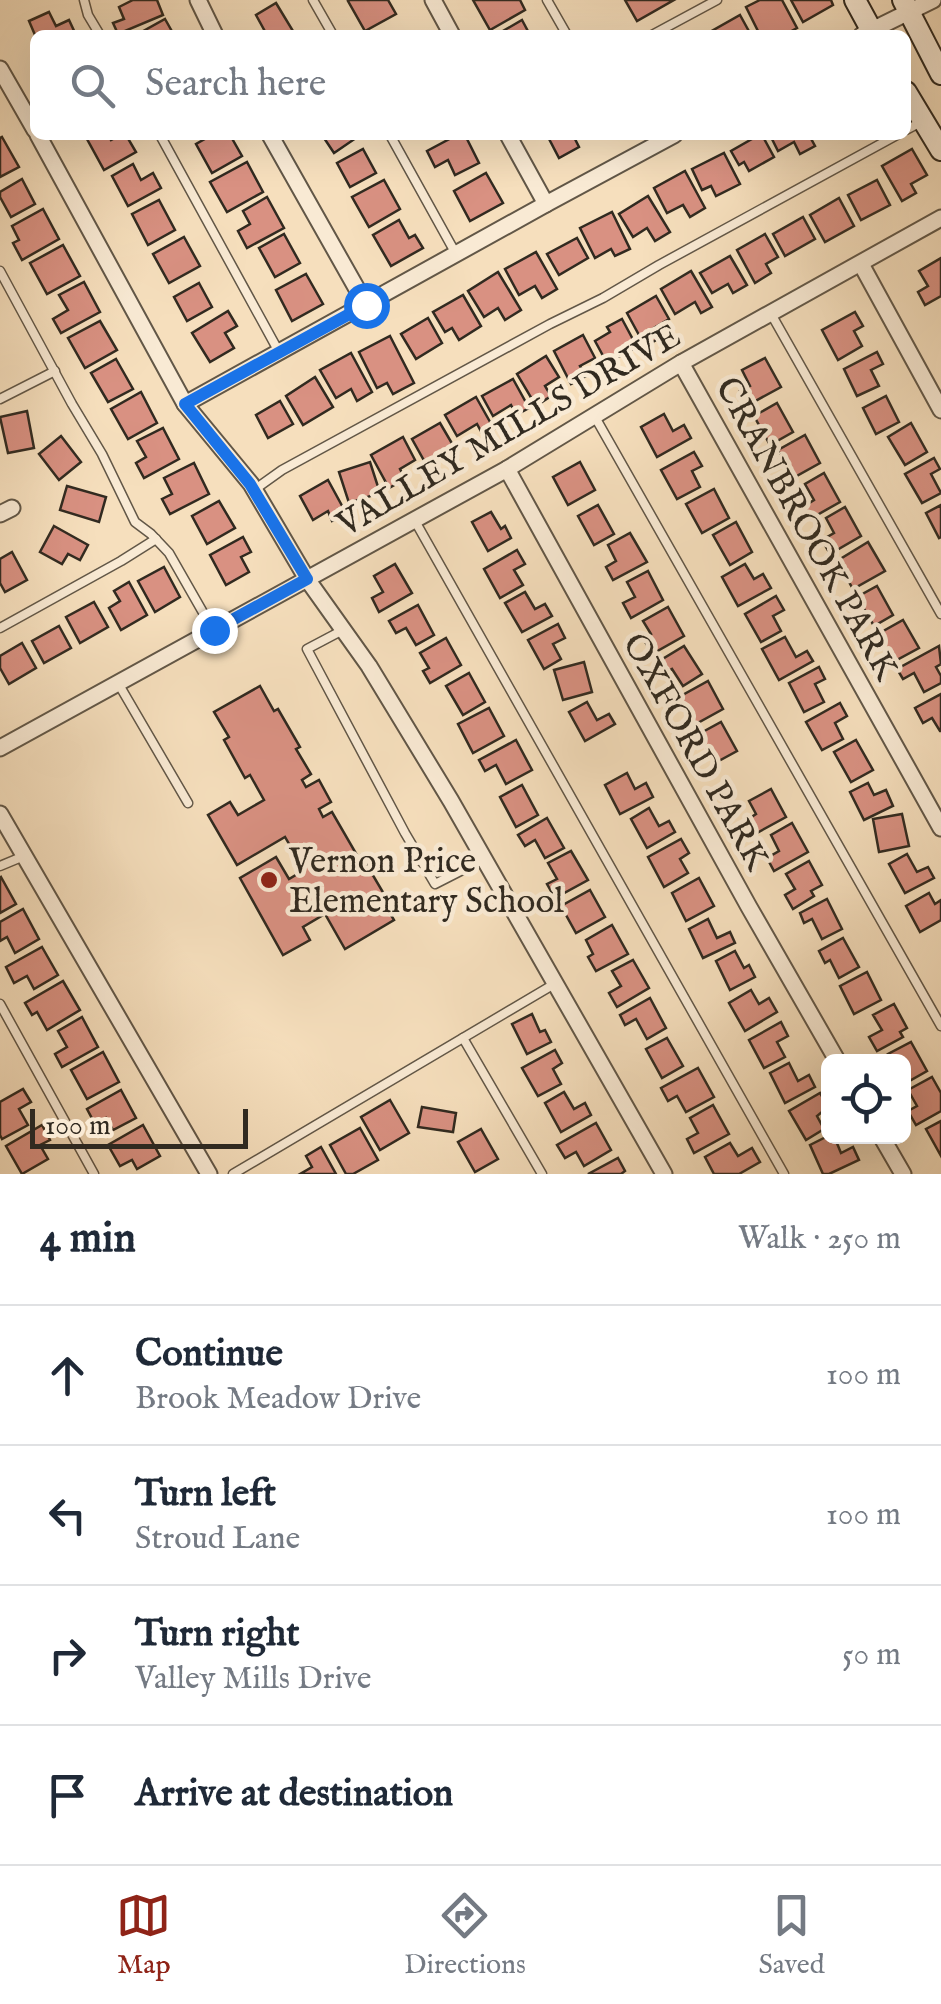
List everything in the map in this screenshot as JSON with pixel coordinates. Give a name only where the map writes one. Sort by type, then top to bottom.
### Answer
[{"type":"main road","points":[[855,0],[868,30]]},
{"type":"main road","points":[[906,6],[941,74]]},
{"type":"main road","points":[[915,126],[941,150]]},
{"type":"street","points":[[198,0],[213,30]]},
{"type":"street","points":[[433,0],[449,30]]},
{"type":"street","points":[[873,30],[906,6],[933,0]]},
{"type":"street","points":[[0,69],[30,122]]},
{"type":"street","points":[[40,140],[185,404],[254,490],[307,579],[370,666],[664,1174]]},
{"type":"street","points":[[273,140],[366,305]]},
{"type":"street","points":[[511,140],[546,204]]},
{"type":"street","points":[[185,404],[665,140]]},
{"type":"street","name":"VALLEY MILLS DRIVE","points":[[0,748],[507,469],[681,363],[941,218]]},
{"type":"street","points":[[861,264],[941,410]]},
{"type":"street","name":"CRANBROOK PARK","points":[[681,363],[941,828]]},
{"type":"street","name":"OXFORD PARK","points":[[507,469],[833,1054]]},
{"type":"street","points":[[0,814],[209,1174]]},
{"type":"street","points":[[886,1144],[903,1174]]},
{"type":"lane","points":[[84,0],[97,30]]},
{"type":"lane","points":[[314,0],[329,30]]},
{"type":"lane","points":[[548,0],[563,30]]},
{"type":"lane","points":[[661,30],[717,0]]},
{"type":"lane","points":[[163,140],[279,352]]},
{"type":"lane","points":[[393,140],[456,254]]},
{"type":"lane","points":[[254,490],[282,470],[888,140]]},
{"type":"lane","points":[[0,271],[102,454],[135,522],[169,552],[214,630]]},
{"type":"lane","points":[[770,312],[941,614]]},
{"type":"lane","points":[[0,399],[55,371]]},
{"type":"lane","points":[[594,414],[941,1026]]},
{"type":"lane","points":[[414,520],[784,1174]]},
{"type":"lane","points":[[0,628],[156,540]]},
{"type":"lane","points":[[344,630],[307,650],[435,884],[484,858]]},
{"type":"lane","points":[[118,683],[188,803]]},
{"type":"lane","points":[[0,866],[24,856]]},
{"type":"lane","points":[[234,1174],[556,983]]},
{"type":"lane","points":[[0,1004],[94,1174]]},
{"type":"lane","points":[[463,1038],[542,1174]]},
{"type":"building","points":[[133,0],[157,0],[163,15],[127,30],[116,30],[113,23],[124,19],[119,7]]},
{"type":"building","points":[[388,0],[396,14],[364,30],[348,1]]},
{"type":"building","points":[[473,0],[520,0],[525,10],[490,30]]},
{"type":"building","points":[[625,0],[674,0],[637,21]]},
{"type":"building","points":[[760,0],[782,0],[797,28],[758,30],[746,7]]},
{"type":"building","points":[[791,0],[831,0],[833,5],[803,22]]},
{"type":"building","points":[[276,3],[292,30],[264,30],[256,15]]},
{"type":"building","points":[[49,12],[56,26],[69,20],[74,30],[33,30],[29,21]]},
{"type":"building","points":[[740,15],[748,30],[714,30]]},
{"type":"building","points":[[165,19],[171,30],[145,30]]},
{"type":"building","points":[[522,20],[527,30],[505,30]]},
{"type":"building","points":[[0,138],[19,167],[0,177]]},
{"type":"building","points":[[88,140],[129,140],[136,152],[104,170]]},
{"type":"building","points":[[203,140],[233,140],[242,156],[212,173],[196,144]]},
{"type":"building","points":[[325,140],[353,140],[334,153]]},
{"type":"building","points":[[448,140],[468,140],[479,163],[455,175],[448,160],[435,167],[427,151]]},
{"type":"building","points":[[550,140],[576,140],[579,147],[559,158]]},
{"type":"building","points":[[750,140],[765,140],[774,157],[749,171],[744,162],[739,165],[731,151]]},
{"type":"building","points":[[772,140],[812,140],[815,146],[800,154],[794,142],[778,151]]},
{"type":"building","points":[[363,149],[376,173],[350,187],[337,163]]},
{"type":"building","points":[[912,149],[927,175],[911,184],[916,193],[902,201],[882,166]]},
{"type":"building","points":[[724,153],[740,184],[716,196],[711,186],[702,190],[692,169]]},
{"type":"building","points":[[247,162],[263,192],[227,212],[210,182]]},
{"type":"building","points":[[133,164],[141,180],[153,173],[161,188],[128,206],[112,176]]},
{"type":"building","points":[[685,171],[705,208],[690,217],[683,205],[667,213],[654,188]]},
{"type":"building","points":[[486,173],[503,203],[470,221],[454,191]]},
{"type":"building","points":[[22,179],[35,204],[11,217],[0,192]]},
{"type":"building","points":[[384,180],[400,209],[369,227],[352,197]]},
{"type":"building","points":[[877,180],[890,205],[861,220],[848,195]]},
{"type":"building","points":[[648,196],[670,232],[655,241],[647,228],[633,237],[619,214]]},
{"type":"building","points":[[267,197],[284,228],[247,248],[238,231],[250,224],[243,211]]},
{"type":"building","points":[[839,198],[854,226],[825,242],[810,215]]},
{"type":"building","points":[[159,200],[175,230],[148,245],[132,214]]},
{"type":"building","points":[[43,209],[59,239],[22,260],[13,243],[19,240],[12,226]]},
{"type":"building","points":[[612,212],[630,249],[615,256],[611,249],[595,258],[580,228]]},
{"type":"building","points":[[803,217],[815,239],[785,256],[773,234]]},
{"type":"building","points":[[399,220],[409,238],[415,235],[423,248],[391,266],[373,235]]},
{"type":"building","points":[[284,234],[300,263],[275,277],[259,248]]},
{"type":"building","points":[[765,234],[778,257],[766,264],[771,273],[755,283],[737,250]]},
{"type":"building","points":[[184,237],[200,266],[169,283],[153,254]]},
{"type":"building","points":[[577,238],[588,258],[559,275],[547,254]]},
{"type":"building","points":[[63,245],[80,276],[47,294],[30,263]]},
{"type":"building","points":[[536,252],[557,289],[542,298],[535,286],[519,295],[505,269]]},
{"type":"building","points":[[730,256],[747,285],[733,293],[728,284],[712,293],[700,273]]},
{"type":"building","points":[[941,258],[941,296],[925,305],[918,292],[928,286],[919,271]]},
{"type":"building","points":[[691,271],[712,307],[701,313],[695,302],[675,314],[661,289]]},
{"type":"building","points":[[498,272],[521,310],[505,320],[498,308],[484,317],[468,291]]},
{"type":"building","points":[[306,274],[323,304],[292,321],[276,290]]},
{"type":"building","points":[[84,282],[100,312],[61,333],[53,319],[68,310],[59,295]]},
{"type":"building","points":[[199,283],[212,307],[187,321],[174,297]]},
{"type":"building","points":[[463,295],[481,326],[459,340],[452,328],[445,332],[433,312]]},
{"type":"building","points":[[656,296],[669,319],[654,328],[660,338],[645,346],[627,313]]},
{"type":"building","points":[[228,311],[237,326],[225,333],[234,348],[210,362],[192,333]]},
{"type":"building","points":[[855,312],[863,326],[854,331],[862,346],[838,360],[822,330]]},
{"type":"building","points":[[428,318],[442,343],[416,359],[401,334]]},
{"type":"building","points":[[622,319],[637,347],[607,363],[595,341],[610,332],[607,327]]},
{"type":"building","points":[[100,321],[117,350],[85,368],[68,338]]},
{"type":"building","points":[[583,335],[595,358],[580,366],[586,376],[571,384],[554,351]]},
{"type":"building","points":[[390,336],[414,383],[393,394],[387,383],[377,388],[359,352]]},
{"type":"building","points":[[877,352],[883,364],[871,370],[879,386],[857,396],[844,369]]},
{"type":"building","points":[[351,353],[372,392],[357,401],[351,389],[336,398],[320,370]]},
{"type":"building","points":[[546,356],[559,377],[545,386],[551,396],[536,406],[517,374]]},
{"type":"building","points":[[765,358],[781,387],[748,405],[740,391],[750,386],[742,370]]},
{"type":"building","points":[[116,359],[133,389],[108,402],[91,373]]},
{"type":"building","points":[[315,377],[333,407],[303,425],[286,396]]},
{"type":"building","points":[[513,379],[529,408],[516,415],[511,405],[493,416],[482,396]]},
{"type":"building","points":[[141,392],[157,423],[128,439],[111,409]]},
{"type":"building","points":[[886,396],[899,422],[876,434],[863,408]]},
{"type":"building","points":[[476,397],[494,429],[483,435],[477,424],[457,436],[445,415]]},
{"type":"building","points":[[280,401],[293,424],[268,438],[256,415]]},
{"type":"building","points":[[777,403],[793,432],[770,445],[754,416]]},
{"type":"building","points":[[27,411],[34,448],[8,453],[0,417]]},
{"type":"building","points":[[664,414],[673,431],[684,425],[691,438],[657,457],[641,427]]},
{"type":"building","points":[[440,423],[457,452],[426,464],[412,439]]},
{"type":"building","points":[[911,423],[927,452],[905,465],[888,437]]},
{"type":"building","points":[[163,428],[179,459],[144,478],[136,463],[146,457],[137,441]]},
{"type":"building","points":[[805,435],[820,463],[793,478],[778,450]]},
{"type":"building","points":[[61,436],[81,462],[59,480],[39,454]]},
{"type":"building","points":[[403,437],[415,460],[400,469],[405,479],[389,488],[371,455]]},
{"type":"building","points":[[694,452],[702,466],[692,471],[700,487],[677,499],[661,470]]},
{"type":"building","points":[[934,458],[940,469],[931,474],[941,493],[922,503],[905,474]]},
{"type":"building","points":[[370,462],[380,493],[349,503],[339,472]]},
{"type":"building","points":[[580,462],[595,490],[568,505],[553,477]]},
{"type":"building","points":[[194,463],[209,494],[170,514],[162,499],[172,494],[164,478]]},
{"type":"building","points":[[824,473],[840,502],[810,519],[803,507],[814,500],[805,484]]},
{"type":"building","points":[[328,480],[346,513],[332,521],[328,511],[313,520],[300,496]]},
{"type":"building","points":[[67,486],[106,497],[99,522],[60,510]]},
{"type":"building","points":[[714,489],[729,518],[702,533],[686,504]]},
{"type":"building","points":[[219,501],[235,528],[207,544],[192,516]]},
{"type":"building","points":[[598,505],[614,534],[594,545],[578,516]]},
{"type":"building","points":[[941,505],[941,537],[939,538],[926,513]]},
{"type":"building","points":[[845,507],[861,536],[830,554],[822,540],[834,533],[826,518]]},
{"type":"building","points":[[491,512],[511,538],[488,551],[472,522]]},
{"type":"building","points":[[736,522],[752,552],[730,565],[713,535]]},
{"type":"building","points":[[54,526],[88,545],[80,560],[68,554],[62,564],[40,552]]},
{"type":"building","points":[[630,533],[647,562],[613,580],[606,567],[616,561],[608,545]]},
{"type":"building","points":[[243,537],[251,552],[241,557],[249,572],[226,585],[210,555]]},
{"type":"building","points":[[868,542],[885,571],[853,589],[837,561]]},
{"type":"building","points":[[517,550],[525,564],[514,570],[523,585],[500,598],[484,569]]},
{"type":"building","points":[[12,552],[27,580],[5,592],[0,583],[0,559]]},
{"type":"building","points":[[395,564],[412,593],[379,612],[372,598],[383,592],[374,576]]},
{"type":"building","points":[[745,564],[754,579],[763,574],[771,588],[738,606],[722,577]]},
{"type":"building","points":[[164,567],[180,597],[155,612],[138,581]]},
{"type":"building","points":[[648,571],[663,600],[631,618],[623,603],[635,597],[627,582]]},
{"type":"building","points":[[129,582],[147,615],[121,630],[109,608],[120,601],[114,591]]},
{"type":"building","points":[[877,586],[893,615],[874,626],[857,597]]},
{"type":"building","points":[[525,592],[535,609],[545,604],[552,616],[522,632],[505,603]]},
{"type":"building","points":[[776,596],[784,610],[773,616],[781,631],[761,642],[745,614]]},
{"type":"building","points":[[94,602],[108,627],[80,643],[66,617]]},
{"type":"building","points":[[418,605],[434,635],[416,645],[406,628],[396,633],[389,621]]},
{"type":"building","points":[[668,607],[684,636],[652,654],[643,638],[651,634],[643,621]]},
{"type":"building","points":[[903,620],[919,648],[893,662],[878,634]]},
{"type":"building","points":[[558,624],[565,638],[553,644],[561,659],[544,669],[528,640]]},
{"type":"building","points":[[59,626],[71,648],[44,663],[32,641]]},
{"type":"building","points":[[785,637],[796,657],[807,651],[813,661],[779,680],[762,649]]},
{"type":"building","points":[[446,638],[461,665],[430,683],[423,671],[429,668],[420,653]]},
{"type":"building","points":[[22,643],[36,668],[9,684],[0,668],[0,656]]},
{"type":"building","points":[[684,646],[702,674],[683,686],[672,669],[663,674],[656,663]]},
{"type":"building","points":[[939,646],[941,664],[936,667],[941,683],[924,692],[914,673],[903,679],[897,669]]},
{"type":"building","points":[[584,662],[592,692],[563,700],[554,670]]},
{"type":"building","points":[[819,667],[825,679],[815,684],[824,702],[804,712],[789,683]]},
{"type":"building","points":[[469,673],[485,702],[463,715],[446,686]]},
{"type":"building","points":[[708,681],[723,709],[694,725],[679,697]]},
{"type":"building","points":[[260,686],[300,747],[296,749],[311,774],[302,780],[306,787],[319,780],[331,802],[319,809],[323,817],[332,812],[384,894],[380,896],[394,920],[345,949],[325,914],[303,927],[310,940],[283,955],[240,878],[276,857],[289,879],[304,870],[285,837],[237,865],[208,815],[230,802],[238,815],[264,800],[250,775],[245,778],[214,712]]},
{"type":"building","points":[[941,694],[940,731],[932,718],[923,723],[915,708]]},
{"type":"building","points":[[587,702],[597,720],[609,714],[615,724],[585,741],[569,712]]},
{"type":"building","points":[[840,703],[847,716],[835,723],[843,739],[822,750],[806,722]]},
{"type":"building","points":[[489,708],[504,736],[473,753],[458,724]]},
{"type":"building","points":[[721,722],[737,751],[715,763],[699,734]]},
{"type":"building","points":[[516,740],[532,770],[506,784],[496,765],[485,771],[479,760]]},
{"type":"building","points":[[856,740],[873,770],[851,782],[834,752]]},
{"type":"building","points":[[627,773],[635,789],[646,783],[653,797],[620,814],[605,785]]},
{"type":"building","points":[[868,783],[874,795],[886,790],[893,806],[864,820],[850,792]]},
{"type":"building","points":[[522,785],[538,815],[516,827],[500,797]]},
{"type":"building","points":[[771,789],[786,817],[755,834],[747,820],[756,814],[749,801]]},
{"type":"building","points":[[649,808],[659,826],[669,821],[675,832],[647,848],[631,819]]},
{"type":"building","points":[[902,814],[909,846],[879,852],[873,819]]},
{"type":"building","points":[[547,818],[564,848],[545,858],[535,840],[525,846],[518,835]]},
{"type":"building","points":[[792,823],[808,852],[774,871],[767,858],[779,851],[771,835]]},
{"type":"building","points":[[681,839],[689,853],[680,859],[688,873],[664,887],[648,857]]},
{"type":"building","points":[[571,851],[588,880],[555,898],[547,884],[557,879],[548,863]]},
{"type":"building","points":[[907,854],[917,872],[928,867],[934,878],[905,893],[889,864]]},
{"type":"building","points":[[809,861],[822,885],[811,891],[814,896],[793,909],[785,895],[795,889],[786,874]]},
{"type":"building","points":[[0,878],[16,904],[0,913]]},
{"type":"building","points":[[699,878],[714,906],[686,921],[672,893]]},
{"type":"building","points":[[590,890],[605,917],[576,933],[561,906]]},
{"type":"building","points":[[929,893],[935,904],[941,900],[941,920],[920,932],[906,906]]},
{"type":"building","points":[[827,899],[842,929],[822,939],[812,919],[804,923],[800,913]]},
{"type":"building","points":[[23,909],[39,939],[15,953],[7,937],[0,941],[0,922]]},
{"type":"building","points":[[708,919],[717,938],[730,932],[735,943],[703,958],[689,929]]},
{"type":"building","points":[[612,925],[628,954],[596,971],[588,957],[593,954],[586,940]]},
{"type":"building","points":[[843,938],[859,967],[839,978],[830,960],[825,963],[819,951]]},
{"type":"building","points":[[42,947],[58,975],[34,989],[27,976],[14,983],[6,967]]},
{"type":"building","points":[[735,951],[744,968],[749,965],[755,977],[730,990],[716,961]]},
{"type":"building","points":[[633,960],[649,988],[617,1007],[609,993],[621,986],[612,971]]},
{"type":"building","points":[[867,972],[881,1000],[854,1014],[840,986]]},
{"type":"building","points":[[63,981],[80,1010],[47,1030],[37,1012],[32,1015],[25,1003]]},
{"type":"building","points":[[751,990],[759,1004],[769,998],[777,1012],[745,1031],[729,1003]]},
{"type":"building","points":[[650,998],[666,1028],[647,1039],[636,1019],[625,1025],[620,1015]]},
{"type":"building","points":[[894,1004],[907,1028],[900,1032],[903,1037],[877,1051],[869,1037],[882,1030],[873,1015]]},
{"type":"building","points":[[532,1014],[540,1032],[545,1030],[551,1042],[527,1054],[512,1024]]},
{"type":"building","points":[[82,1017],[98,1047],[62,1067],[55,1054],[67,1047],[58,1031]]},
{"type":"building","points":[[781,1022],[788,1036],[777,1042],[785,1057],[764,1068],[749,1040]]},
{"type":"building","points":[[667,1038],[683,1066],[662,1078],[646,1049]]},
{"type":"building","points":[[911,1042],[927,1071],[911,1080],[911,1054],[888,1054]]},
{"type":"building","points":[[555,1050],[562,1063],[553,1069],[561,1084],[538,1096],[522,1068]]},
{"type":"building","points":[[103,1052],[119,1082],[87,1099],[71,1070]]},
{"type":"building","points":[[789,1063],[798,1081],[809,1075],[815,1087],[785,1103],[770,1073]]},
{"type":"building","points":[[698,1068],[714,1097],[686,1112],[677,1096],[668,1101],[661,1088]]},
{"type":"building","points":[[932,1077],[941,1093],[941,1111],[916,1125],[911,1116],[911,1109],[917,1106],[911,1088]]},
{"type":"building","points":[[23,1089],[31,1102],[19,1109],[28,1125],[2,1139],[0,1102]]},
{"type":"building","points":[[121,1090],[136,1118],[113,1130],[106,1118],[95,1124],[87,1109]]},
{"type":"building","points":[[564,1092],[574,1109],[585,1103],[591,1115],[561,1132],[545,1103]]},
{"type":"building","points":[[820,1093],[821,1113],[817,1116],[821,1131],[806,1140],[789,1111]]},
{"type":"building","points":[[390,1100],[409,1133],[380,1150],[361,1117]]},
{"type":"building","points":[[713,1105],[729,1134],[694,1153],[687,1139],[698,1133],[690,1118]]},
{"type":"building","points":[[422,1107],[456,1113],[453,1132],[418,1127]]},
{"type":"building","points":[[941,1121],[941,1156],[926,1129]]},
{"type":"building","points":[[596,1123],[611,1150],[584,1166],[576,1152],[565,1158],[557,1145]]},
{"type":"building","points":[[42,1125],[50,1140],[40,1145],[48,1159],[22,1174],[6,1146]]},
{"type":"building","points":[[143,1125],[160,1156],[137,1169],[132,1160],[120,1166],[108,1145]]},
{"type":"building","points":[[360,1128],[378,1160],[346,1174],[330,1145]]},
{"type":"building","points":[[481,1129],[498,1159],[475,1172],[458,1142]]},
{"type":"building","points":[[821,1140],[821,1144],[837,1144],[841,1153],[853,1147],[859,1160],[823,1174],[810,1145]]},
{"type":"building","points":[[730,1143],[738,1156],[752,1148],[760,1162],[739,1174],[714,1174],[705,1157]]},
{"type":"building","points":[[321,1147],[336,1174],[300,1174],[312,1167],[306,1156]]},
{"type":"building","points":[[618,1158],[625,1171],[621,1174],[588,1174]]},
{"type":"place","name":"Vernon Price Elementary School","points":[[269,880]]},
{"type":"route","points":[[214,630],[307,579],[250,484],[185,404],[366,305]]}]
